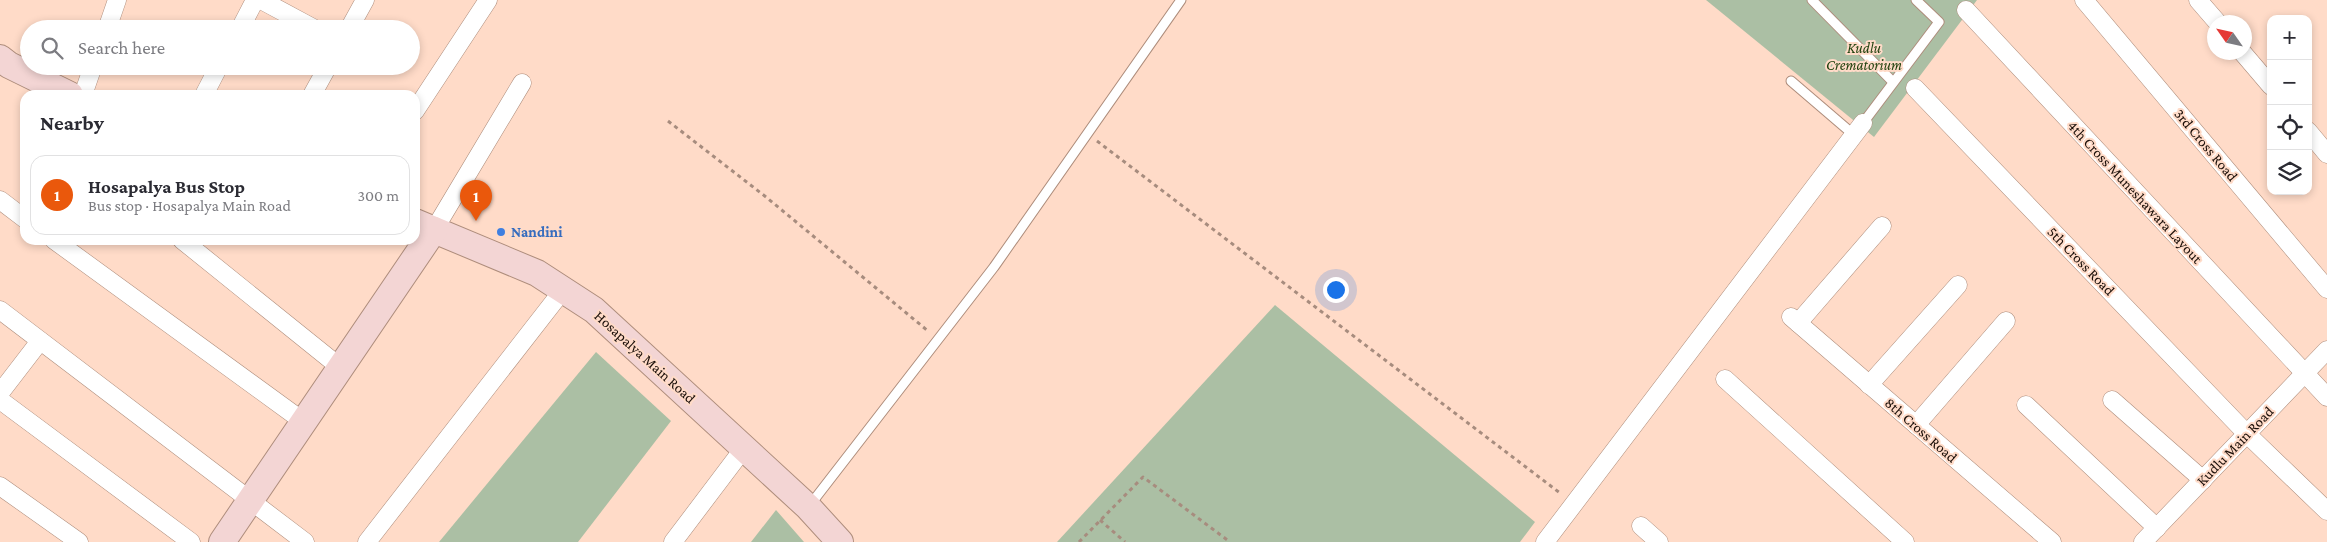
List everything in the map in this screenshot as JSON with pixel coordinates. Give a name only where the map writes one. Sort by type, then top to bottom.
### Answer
[{"type":"street","points":[[110,20],[117,0]]},
{"type":"street","points":[[245,20],[255,0]]},
{"type":"street","points":[[261,0],[298,20]]},
{"type":"street","points":[[354,20],[365,0]]},
{"type":"street","points":[[420,102],[488,0]]},
{"type":"street","name":"3rd Cross Road","points":[[2084,0],[2327,289]]},
{"type":"street","points":[[2198,0],[2211,15]]},
{"type":"street","name":"4th Cross Muneshawara Layout","points":[[1966,10],[2327,398]]},
{"type":"street","points":[[2249,60],[2267,81]]},
{"type":"street","points":[[3,66],[20,73]]},
{"type":"street","points":[[24,75],[58,90]]},
{"type":"street","points":[[85,90],[90,75]]},
{"type":"street","points":[[207,90],[214,75]]},
{"type":"street","points":[[315,90],[323,75]]},
{"type":"street","points":[[425,226],[522,83]]},
{"type":"street","name":"5th Cross Road","points":[[1915,88],[2247,434],[2327,512]]},
{"type":"street","points":[[1545,542],[1858,129]]},
{"type":"street","points":[[2312,136],[2327,154]]},
{"type":"street","points":[[0,200],[20,214]]},
{"type":"street","name":"Hosapalya Main Road","points":[[425,226],[537,273],[594,310],[808,507],[840,542]]},
{"type":"street","name":"8th Cross Road","points":[[1882,226],[1794,320],[2052,542]]},
{"type":"street","points":[[61,245],[304,422]]},
{"type":"street","points":[[188,245],[341,368]]},
{"type":"street","points":[[222,542],[341,368],[414,245]]},
{"type":"street","points":[[1869,385],[1958,285]]},
{"type":"street","points":[[367,542],[563,290]]},
{"type":"street","points":[[0,310],[304,542]]},
{"type":"street","points":[[1916,425],[2006,322]]},
{"type":"street","points":[[0,392],[40,341]]},
{"type":"street","name":"Kudlu Main Road","points":[[2143,542],[2327,350]]},
{"type":"street","points":[[1725,379],[1905,542]]},
{"type":"street","points":[[0,400],[191,542]]},
{"type":"street","points":[[2112,400],[2203,480]]},
{"type":"street","points":[[2026,405],[2157,528]]},
{"type":"street","points":[[673,542],[744,448]]},
{"type":"street","points":[[0,486],[78,542]]},
{"type":"street","points":[[1641,526],[1659,542]]},
{"type":"lane","points":[[808,507],[994,267],[1181,0]]},
{"type":"lane","points":[[1812,0],[1893,82]]},
{"type":"lane","points":[[1791,81],[1858,129],[1939,22],[1916,0]]},
{"type":"path","points":[[668,121],[766,197],[938,339]]},
{"type":"path","points":[[1087,134],[1574,504]]},
{"type":"path","points":[[1079,542],[1143,477],[1230,542]]},
{"type":"path","points":[[1100,520],[1125,542]]},
{"type":"green space","name":"Kudlu Crematorium","points":[[1706,0],[1977,0],[1874,137]]},
{"type":"green space","points":[[1275,305],[1535,522],[1520,542],[1057,542]]},
{"type":"green space","points":[[596,352],[671,421],[578,542],[439,542]]},
{"type":"green space","points":[[776,510],[804,542],[751,542]]},
{"type":"place","name":"Hosapalya Bus Stop","points":[[476,221]]},
{"type":"place","name":"Nandini","points":[[501,232]]}]
